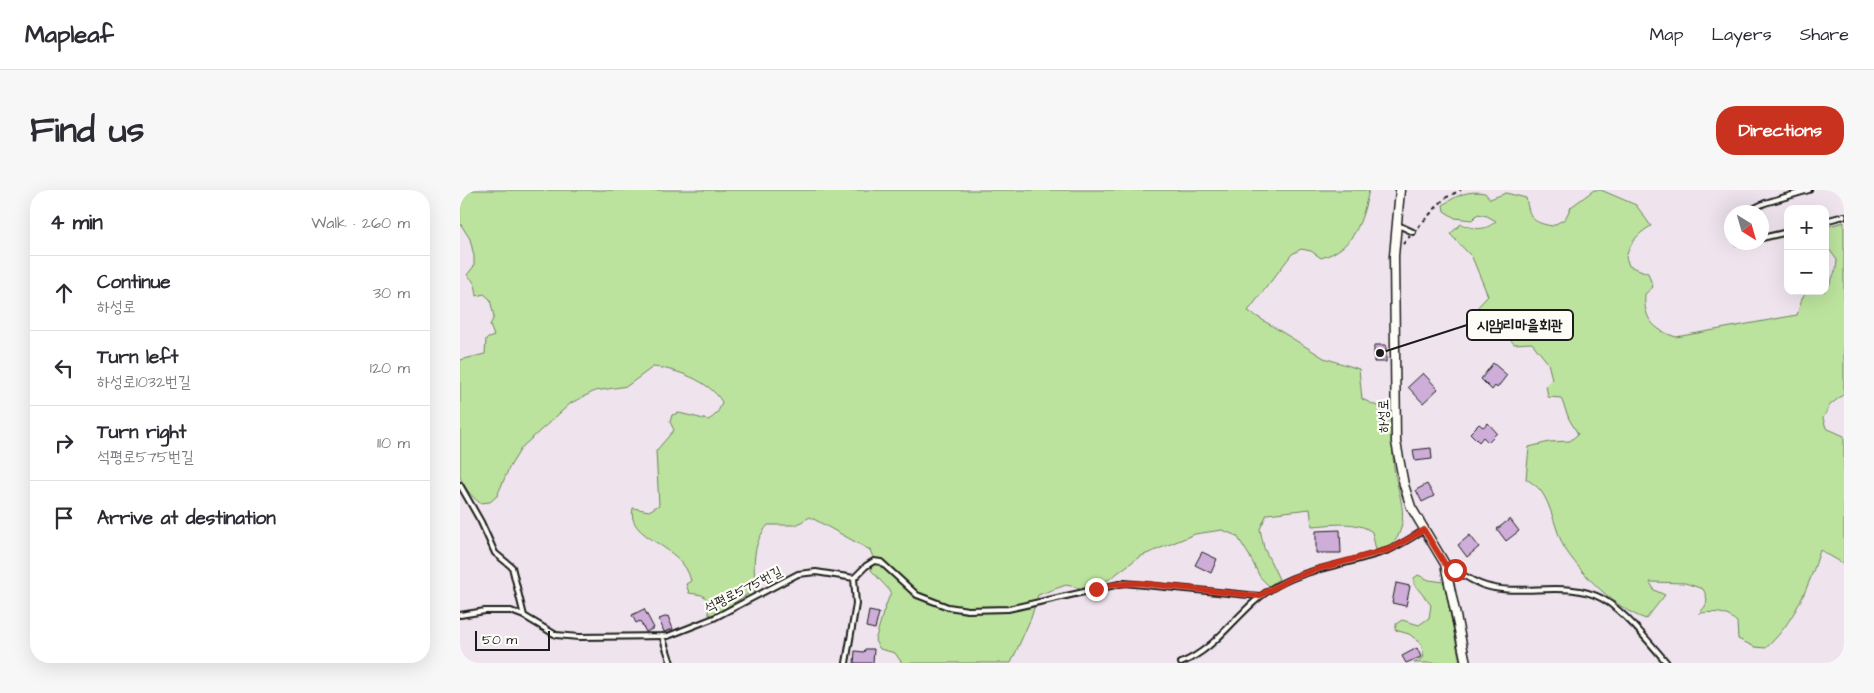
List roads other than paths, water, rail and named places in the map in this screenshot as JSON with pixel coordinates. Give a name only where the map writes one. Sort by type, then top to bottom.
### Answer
[{"type":"street","name":"하성로","points":[[1400,190],[1394,256],[1396,442],[1407,497],[1415,516],[1445,564],[1466,663]]},
{"type":"lane","points":[[1761,205],[1809,190]]},
{"type":"lane","points":[[1829,220],[1844,216]]},
{"type":"lane","points":[[1396,224],[1413,232]]},
{"type":"lane","points":[[1769,236],[1784,233]]},
{"type":"lane","points":[[460,484],[495,552],[512,567],[524,616]]},
{"type":"lane","points":[[1181,663],[1201,654],[1259,596],[1292,578],[1391,549],[1424,530]]},
{"type":"lane","points":[[846,663],[856,604],[854,578],[866,566],[874,562],[881,562],[917,595],[948,607],[968,610],[1008,609],[1124,583],[1259,596]]},
{"type":"lane","name":"하성로","points":[[1445,564],[1485,586],[1513,590],[1569,590],[1603,599],[1637,629],[1668,663]]},
{"type":"lane","name":"석평로575번길","points":[[460,615],[485,611],[511,611],[524,616],[556,635],[588,638],[668,636],[714,618],[798,574],[816,572],[854,578]]},
{"type":"lane","points":[[662,636],[671,663]]},
{"type":"place","name":"시암1리마을회관","points":[[1380,353]]}]
